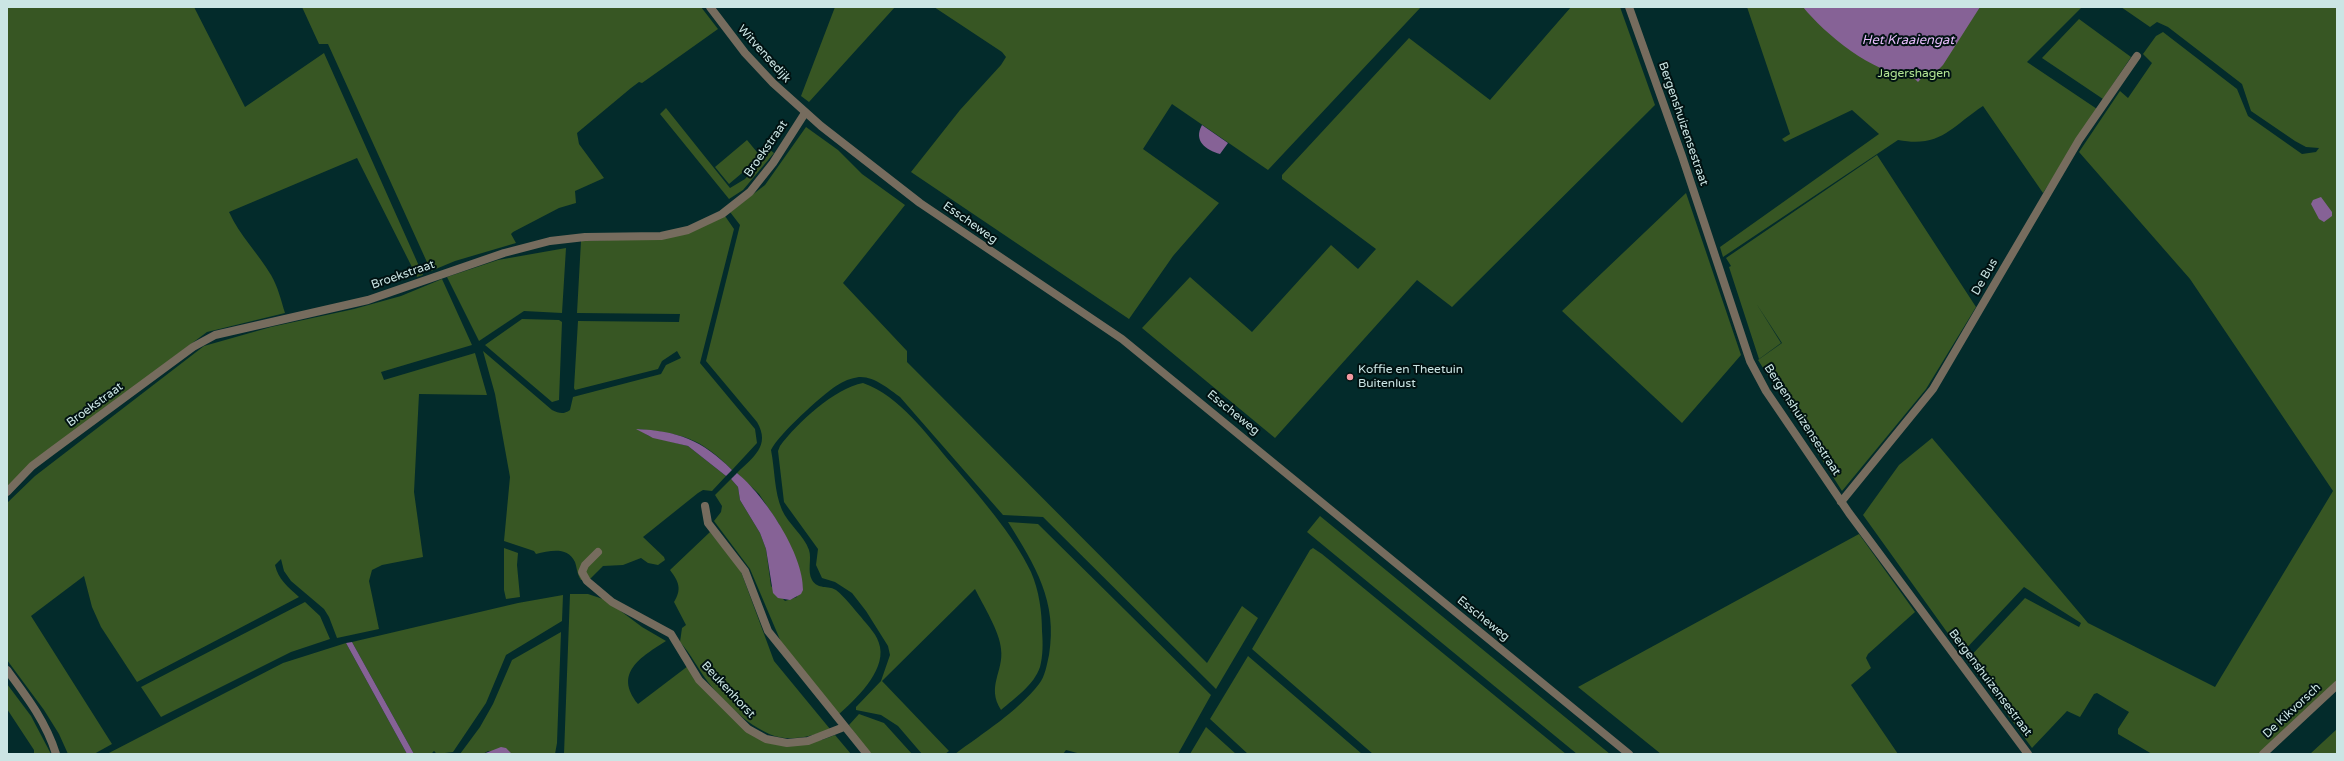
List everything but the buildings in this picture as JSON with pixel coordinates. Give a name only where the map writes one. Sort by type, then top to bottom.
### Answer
[{"type":"street","name":"Witvensedijk","points":[[710,7],[745,53],[773,83],[805,113]]},
{"type":"street","name":"Bergenshuizensestraat","points":[[1629,7],[1682,156],[1750,361],[1766,391],[1841,502],[2028,754]]},
{"type":"street","name":"De Bus","points":[[1841,502],[1933,389],[2079,140],[2137,56]]},
{"type":"street","name":"Broekstraat","points":[[7,492],[32,466],[193,347],[215,336],[368,300],[504,253],[550,241],[585,237],[673,234],[722,214],[750,192],[766,173],[805,113]]},
{"type":"street","name":"Esscheweg","points":[[805,113],[920,203],[1122,339],[1629,754]]},
{"type":"street","points":[[705,506],[708,523],[745,571],[768,631],[867,754]]},
{"type":"street","name":"Beukenhorst","points":[[598,552],[585,565],[582,572],[586,581],[612,602],[671,634],[699,680],[748,729],[766,739],[787,743],[808,741],[844,727]]},
{"type":"street","points":[[7,670],[36,709],[49,732],[56,754]]},
{"type":"street","name":"De Kikvorsch","points":[[2263,754],[2337,685]]},
{"type":"green space","points":[[7,7],[194,7],[245,107],[324,53],[423,275],[417,277],[357,158],[229,212],[238,229],[271,275],[285,313],[207,332],[84,424],[7,488]]},
{"type":"green space","points":[[302,7],[701,7],[718,29],[642,83],[639,82],[577,133],[579,144],[604,178],[575,191],[576,203],[559,208],[513,232],[511,234],[516,243],[455,261],[431,271],[328,44],[319,44]]},
{"type":"green space","points":[[835,7],[895,7],[809,102],[801,96]]},
{"type":"green space","points":[[934,7],[1421,7],[1268,170],[1172,104],[1143,149],[1219,203],[1173,256],[1129,319],[911,172],[960,110],[1001,65],[1006,57],[1002,52]]},
{"type":"green space","points":[[1571,7],[1620,7],[1655,105],[1452,307],[1417,280],[1275,438],[1142,328],[1190,277],[1252,332],[1331,245],[1358,269],[1376,249],[1282,179],[1282,175],[1409,38],[1490,100]]},
{"type":"green space","name":"Jagershagen","points":[[1747,7],[2082,7],[2027,62],[2097,109],[2043,193],[1983,106],[1945,134],[1935,138],[1913,142],[1898,140],[1723,257],[1720,247],[1879,134],[1852,110],[1785,142],[1782,139],[1790,134]]},
{"type":"green space","points":[[2121,7],[2337,7],[2337,681],[2258,754],[2152,754],[2118,734],[2118,729],[2129,712],[2097,693],[2094,694],[2080,717],[2067,711],[2032,748],[1967,660],[2025,598],[2079,627],[2081,623],[2024,587],[1962,653],[1863,515],[1899,465],[1932,438],[2088,623],[2215,687],[2333,491],[2190,279],[2079,152],[2120,91],[2128,98],[2152,63],[2143,54],[2156,36],[2163,32],[2237,89],[2248,116],[2302,154],[2316,152],[2319,148],[2306,147],[2251,111],[2242,84],[2168,27],[2157,22],[2150,27]]},
{"type":"green space","points":[[2079,19],[2131,57],[2103,99],[2042,58]]},
{"type":"green space","points":[[666,108],[730,188],[745,179],[770,150],[774,153],[743,190],[729,199],[660,114]]},
{"type":"green space","points":[[806,127],[838,150],[862,174],[905,205],[843,283],[907,351],[907,362],[1207,663],[1242,606],[1258,618],[1216,689],[1043,517],[1003,515],[900,397],[876,381],[865,377],[856,377],[847,380],[829,391],[811,406],[782,435],[771,450],[779,503],[788,520],[804,539],[807,545],[810,557],[810,573],[812,580],[817,585],[836,590],[872,631],[880,647],[878,666],[867,685],[838,715],[784,649],[750,569],[714,521],[721,512],[722,506],[715,495],[731,479],[738,487],[740,500],[760,533],[766,549],[771,586],[785,601],[797,597],[779,524],[759,494],[737,473],[758,450],[762,438],[761,430],[757,422],[706,361],[740,225],[730,212],[765,185]]},
{"type":"green space","points":[[747,140],[761,157],[729,184],[715,167]]},
{"type":"green space","points":[[1877,155],[1976,307],[1926,389],[1842,491],[1758,360],[1782,343],[1756,303],[1781,343],[1759,359],[1729,267],[1731,266],[1726,258]]},
{"type":"green space","points":[[1686,193],[1741,355],[1682,423],[1562,311]]},
{"type":"green space","points":[[725,216],[734,229],[700,363],[755,429],[757,443],[732,470],[710,450],[690,439],[679,435],[638,429],[649,436],[688,446],[726,476],[712,491],[703,490],[698,493],[643,537],[664,557],[665,560],[658,565],[648,563],[641,558],[623,565],[603,566],[590,579],[581,580],[575,562],[568,554],[552,551],[536,554],[534,551],[504,541],[510,477],[495,394],[483,351],[552,410],[561,413],[565,413],[570,410],[573,397],[661,374],[666,365],[681,358],[677,351],[662,361],[658,369],[575,390],[578,321],[679,322],[680,314],[577,313],[581,241],[666,238]]},
{"type":"green space","points":[[566,248],[562,313],[524,311],[479,341],[447,277],[498,260]]},
{"type":"green space","points":[[442,279],[472,345],[381,372],[384,380],[475,353],[487,395],[419,394],[414,492],[423,557],[382,565],[372,570],[369,581],[379,629],[337,638],[329,617],[324,609],[291,581],[284,571],[281,559],[275,565],[276,570],[284,582],[299,597],[137,682],[101,627],[92,607],[84,576],[31,616],[112,744],[94,754],[68,754],[59,734],[44,710],[7,660],[7,503],[35,476],[204,346],[271,327],[354,309],[401,296]]},
{"type":"green space","points":[[522,319],[559,320],[562,322],[559,400],[552,402],[485,345]]},
{"type":"green space","points":[[863,383],[889,397],[923,429],[995,516],[1024,558],[1034,579],[1040,601],[1043,640],[1040,667],[1029,685],[1001,710],[995,694],[996,679],[1001,657],[1000,642],[975,589],[882,681],[949,751],[945,754],[922,754],[898,726],[881,715],[856,710],[856,707],[881,681],[890,655],[888,646],[866,611],[852,593],[835,582],[822,578],[816,565],[818,549],[784,502],[778,451],[780,446],[796,427],[817,408],[829,399],[852,386]]},
{"type":"green space","points":[[1320,516],[1610,754],[1577,754],[1307,532]]},
{"type":"green space","points":[[1008,522],[1038,524],[1211,695],[1178,754],[1081,754],[1066,750],[1063,754],[955,754],[1021,704],[1041,681],[1047,666],[1051,636],[1047,601],[1035,569]]},
{"type":"green space","points":[[710,532],[740,569],[774,661],[830,729],[808,736],[785,738],[775,736],[753,725],[732,708],[715,690],[680,642],[682,628],[686,625],[674,602],[679,589],[676,578],[670,570]]},
{"type":"green space","points":[[1859,534],[1915,612],[1868,654],[1866,658],[1871,668],[1851,685],[1898,754],[1661,754],[1578,687]]},
{"type":"green space","points":[[504,548],[518,553],[517,565],[520,597],[506,599],[504,590]]},
{"type":"green space","points":[[1313,548],[1566,754],[1373,754],[1252,649],[1310,550]]},
{"type":"green space","points":[[570,594],[588,594],[606,600],[642,627],[666,641],[640,660],[633,667],[629,675],[628,683],[631,693],[638,704],[688,666],[693,676],[769,742],[822,740],[835,735],[851,754],[564,754]]},
{"type":"green space","points":[[563,595],[562,621],[506,655],[486,703],[453,752],[437,754],[434,751],[431,754],[414,754],[352,642],[518,603]]},
{"type":"green space","points":[[305,602],[320,616],[330,639],[291,652],[161,717],[141,687]]},
{"type":"green space","points":[[561,632],[557,743],[555,754],[512,754],[488,751],[483,754],[460,754],[480,727],[493,704],[512,660]]},
{"type":"green space","points":[[346,643],[407,754],[107,754],[283,663]]},
{"type":"green space","points":[[1248,656],[1362,754],[1248,754],[1210,719]]},
{"type":"green space","points":[[7,684],[31,716],[51,754],[34,754],[34,750],[7,709]]},
{"type":"green space","points":[[859,714],[884,723],[912,754],[869,754],[849,725]]},
{"type":"green space","points":[[1206,727],[1236,754],[1190,754]]},
{"type":"green space","points":[[2337,729],[2337,754],[2310,754]]},
{"type":"water","name":"Het Kraaiengat","points":[[1803,7],[1980,7],[1943,65],[1938,70],[1935,69],[1929,71],[1918,82],[1911,75],[1882,69],[1852,52],[1837,41],[1812,18]]},
{"type":"water","points":[[1202,125],[1228,143],[1220,154],[1210,150],[1202,144],[1199,136]]},
{"type":"water","points":[[2321,197],[2332,212],[2332,216],[2324,222],[2319,219],[2311,204],[2313,200]]},
{"type":"water","points":[[636,429],[677,435],[700,444],[732,470],[726,476],[688,446],[653,438]]},
{"type":"water","points":[[737,473],[748,483],[770,510],[790,543],[802,576],[803,590],[801,594],[790,600],[778,598],[773,593],[766,549],[760,533],[740,500],[738,487],[731,479]]},
{"type":"water","points":[[352,642],[414,754],[407,754],[346,643]]},
{"type":"water","points":[[501,747],[506,748],[512,754],[483,754]]},
{"type":"place","name":"Koffie en Theetuin Buitenlust","points":[[1350,377]]}]
